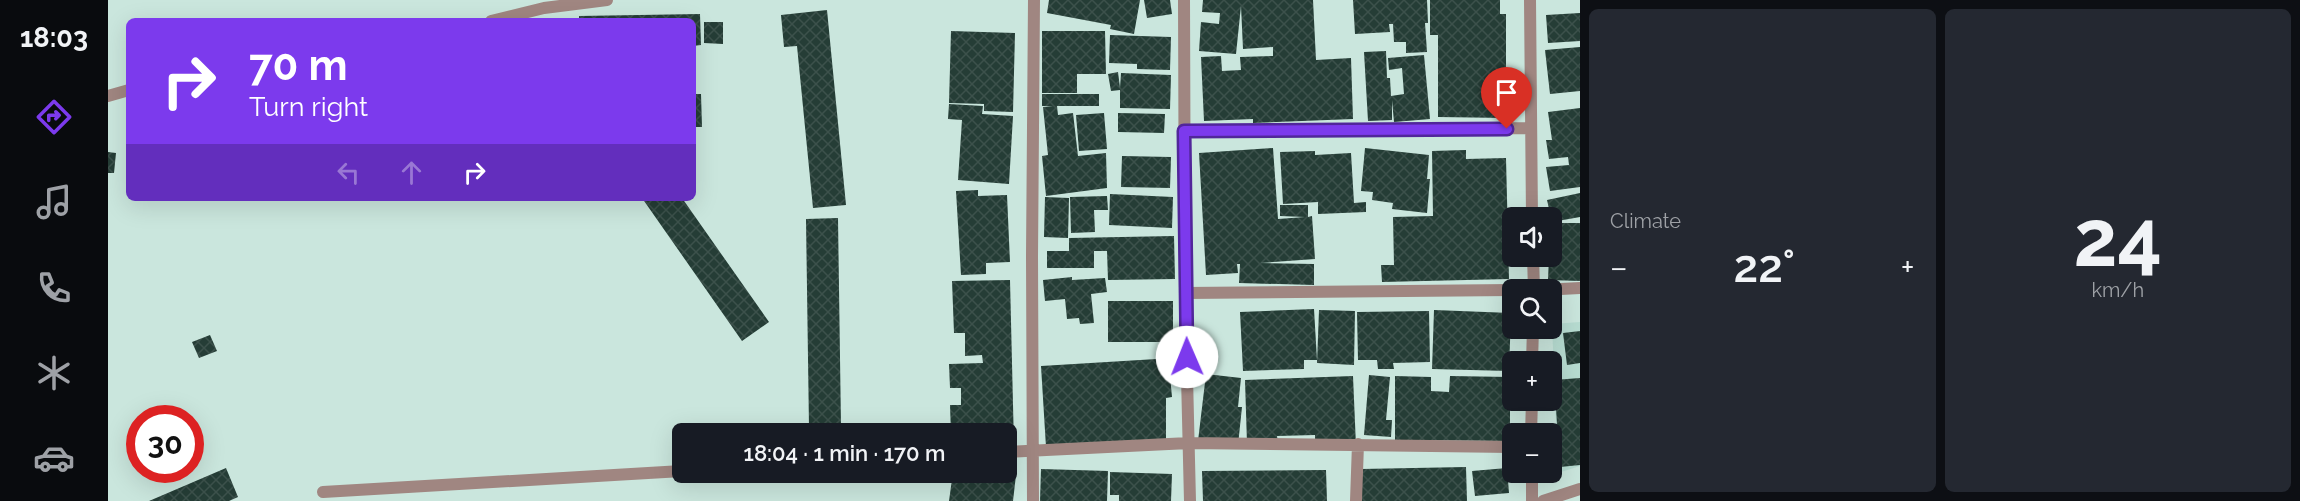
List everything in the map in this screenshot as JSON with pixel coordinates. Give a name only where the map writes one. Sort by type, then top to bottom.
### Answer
[{"type":"street","points":[[503,18],[544,8],[607,0]]},
{"type":"street","points":[[1033,501],[1034,0]]},
{"type":"street","points":[[1184,0],[1185,294],[1190,501]]},
{"type":"street","points":[[1530,0],[1532,207]]},
{"type":"street","points":[[108,96],[126,91]]},
{"type":"street","points":[[1184,131],[1530,128]]},
{"type":"street","points":[[1562,289],[1580,288]]},
{"type":"street","points":[[1185,294],[1502,290]]},
{"type":"street","points":[[1017,451],[1189,442],[1502,447]]},
{"type":"street","points":[[1356,501],[1358,444]]},
{"type":"street","points":[[323,492],[672,472]]},
{"type":"street","points":[[1532,483],[1532,501]]},
{"type":"street","points":[[1543,501],[1580,489]]},
{"type":"shaded area","points":[[1580,322],[1580,466],[1562,472],[1562,423],[1556,423],[1556,411],[1562,411],[1562,351],[1553,351],[1553,339],[1562,339],[1562,323]]},
{"type":"building","points":[[1049,0],[1140,0],[1134,34],[1110,29],[1111,25],[1047,13]]},
{"type":"building","points":[[1144,0],[1170,0],[1172,14],[1147,18]]},
{"type":"building","points":[[1203,0],[1313,0],[1316,60],[1351,58],[1353,119],[1253,123],[1253,119],[1204,121],[1201,57],[1221,56],[1222,71],[1241,70],[1240,57],[1273,56],[1273,47],[1243,49],[1241,6],[1236,54],[1199,51],[1201,22],[1219,24],[1220,13],[1202,12]]},
{"type":"building","points":[[1353,0],[1427,0],[1428,23],[1425,23],[1427,52],[1406,53],[1406,42],[1394,42],[1393,24],[1389,24],[1390,32],[1355,34]]},
{"type":"building","points":[[1430,0],[1500,0],[1500,14],[1506,14],[1506,118],[1438,117],[1438,35],[1430,35]]},
{"type":"building","points":[[827,10],[846,205],[813,208],[797,46],[784,47],[781,15]]},
{"type":"building","points":[[1580,13],[1580,41],[1548,43],[1546,15]]},
{"type":"building","points":[[700,14],[701,45],[696,46],[696,18],[579,18],[579,16]]},
{"type":"building","points":[[704,22],[723,22],[723,44],[704,43]]},
{"type":"building","points":[[951,31],[1015,33],[1013,112],[984,111],[984,104],[949,103]]},
{"type":"building","points":[[1042,31],[1105,31],[1106,74],[1077,74],[1077,93],[1042,93]]},
{"type":"building","points":[[1110,35],[1171,37],[1170,70],[1137,69],[1137,64],[1109,63]]},
{"type":"building","points":[[1580,47],[1580,91],[1550,94],[1545,50]]},
{"type":"building","points":[[1386,51],[1387,78],[1390,78],[1391,96],[1404,94],[1402,68],[1389,70],[1388,58],[1424,55],[1430,119],[1394,122],[1392,100],[1392,120],[1368,121],[1364,52]]},
{"type":"building","points":[[1118,72],[1120,88],[1121,73],[1171,75],[1170,109],[1120,108],[1120,90],[1111,91],[1108,74]]},
{"type":"building","points":[[696,94],[701,94],[702,127],[696,127]]},
{"type":"building","points":[[1042,94],[1099,94],[1099,106],[1057,106],[1058,115],[1073,113],[1078,156],[1106,153],[1107,188],[1046,196],[1042,156],[1048,155],[1043,107],[1053,106],[1042,106]]},
{"type":"building","points":[[949,104],[983,106],[982,114],[1013,116],[1009,184],[958,180],[962,120],[948,119]]},
{"type":"building","points":[[1580,108],[1580,187],[1550,191],[1546,167],[1569,165],[1568,157],[1549,159],[1546,140],[1552,140],[1548,112]]},
{"type":"building","points":[[1104,113],[1107,149],[1079,151],[1076,115]]},
{"type":"building","points":[[1118,113],[1165,114],[1164,133],[1118,132]]},
{"type":"building","points":[[1273,148],[1278,219],[1305,217],[1280,216],[1280,205],[1308,205],[1308,217],[1312,216],[1315,259],[1260,263],[1314,264],[1314,285],[1239,283],[1240,264],[1237,264],[1238,273],[1206,275],[1199,153]]},
{"type":"building","points":[[1365,148],[1429,155],[1427,179],[1430,179],[1427,213],[1392,209],[1393,203],[1372,200],[1373,192],[1361,191]]},
{"type":"building","points":[[1466,150],[1466,159],[1506,158],[1507,207],[1502,207],[1502,267],[1509,267],[1509,279],[1382,282],[1381,265],[1394,265],[1393,217],[1433,216],[1432,151]]},
{"type":"building","points":[[1315,151],[1315,155],[1351,153],[1354,203],[1366,202],[1366,212],[1318,214],[1318,202],[1283,204],[1280,152]]},
{"type":"building","points":[[108,152],[116,153],[114,173],[108,173]]},
{"type":"building","points":[[1122,156],[1171,157],[1170,188],[1121,187]]},
{"type":"building","points":[[978,190],[978,196],[1007,195],[1010,262],[986,263],[986,274],[961,275],[956,191]]},
{"type":"building","points":[[1580,193],[1580,217],[1562,220],[1562,207],[1549,207],[1547,200]]},
{"type":"building","points":[[1110,194],[1173,197],[1172,228],[1109,225]]},
{"type":"building","points":[[1107,196],[1108,210],[1094,210],[1095,232],[1071,233],[1070,197]]},
{"type":"building","points":[[1045,197],[1069,198],[1068,238],[1044,237]]},
{"type":"building","points":[[644,201],[684,201],[769,322],[742,341]]},
{"type":"building","points":[[838,218],[841,423],[809,423],[806,219]]},
{"type":"building","points":[[1562,223],[1580,223],[1580,281],[1548,279],[1549,267],[1562,267]]},
{"type":"building","points":[[1174,236],[1175,279],[1108,280],[1107,251],[1094,251],[1094,268],[1047,268],[1047,251],[1069,251],[1069,238]]},
{"type":"building","points":[[1072,277],[1072,280],[1105,278],[1107,292],[1091,294],[1094,323],[1080,324],[1079,318],[1067,319],[1065,299],[1045,301],[1043,280]]},
{"type":"building","points":[[1010,280],[1013,423],[951,423],[950,405],[961,405],[961,388],[950,388],[949,364],[983,363],[982,355],[965,356],[965,333],[954,333],[952,281]]},
{"type":"building","points":[[1108,301],[1173,301],[1173,342],[1108,342]]},
{"type":"building","points":[[1314,309],[1317,360],[1304,360],[1304,369],[1243,371],[1240,312]]},
{"type":"building","points":[[1319,310],[1355,311],[1354,365],[1317,363]]},
{"type":"building","points":[[1434,310],[1502,313],[1502,339],[1510,339],[1510,351],[1502,351],[1502,371],[1432,369]]},
{"type":"building","points":[[1429,311],[1430,362],[1393,363],[1394,369],[1378,369],[1377,360],[1358,360],[1357,312]]},
{"type":"building","points":[[1580,331],[1580,363],[1567,365],[1563,333]]},
{"type":"building","points":[[210,335],[217,351],[199,358],[192,342]]},
{"type":"building","points":[[1173,358],[1174,375],[1170,375],[1172,397],[1166,398],[1166,440],[1046,447],[1041,366]]},
{"type":"building","points":[[1206,374],[1241,378],[1238,407],[1242,407],[1238,445],[1198,441]]},
{"type":"building","points":[[1369,375],[1390,377],[1386,420],[1392,420],[1391,437],[1364,435]]},
{"type":"building","points":[[1353,376],[1356,446],[1315,447],[1315,435],[1277,436],[1278,443],[1247,444],[1245,380]]},
{"type":"building","points":[[1395,376],[1431,377],[1431,391],[1449,392],[1450,376],[1502,377],[1502,411],[1510,411],[1510,423],[1502,423],[1502,441],[1395,440]]},
{"type":"building","points":[[1580,378],[1580,465],[1562,467],[1562,423],[1557,423],[1556,411],[1562,411],[1562,379]]},
{"type":"building","points":[[1466,467],[1467,501],[1362,501],[1361,469]]},
{"type":"building","points":[[226,468],[238,497],[229,501],[149,501],[191,483],[204,483],[204,477]]},
{"type":"building","points":[[1502,468],[1502,483],[1508,483],[1509,493],[1475,496],[1472,471]]},
{"type":"building","points":[[1041,469],[1108,471],[1107,501],[1040,501]]},
{"type":"building","points":[[1326,470],[1327,501],[1203,501],[1202,471]]},
{"type":"building","points":[[1110,472],[1172,474],[1171,501],[1119,501],[1119,495],[1110,495]]},
{"type":"building","points":[[951,483],[1015,483],[1013,501],[949,501]]},
{"type":"route","points":[[1187,357],[1184,131],[1507,129]]}]
